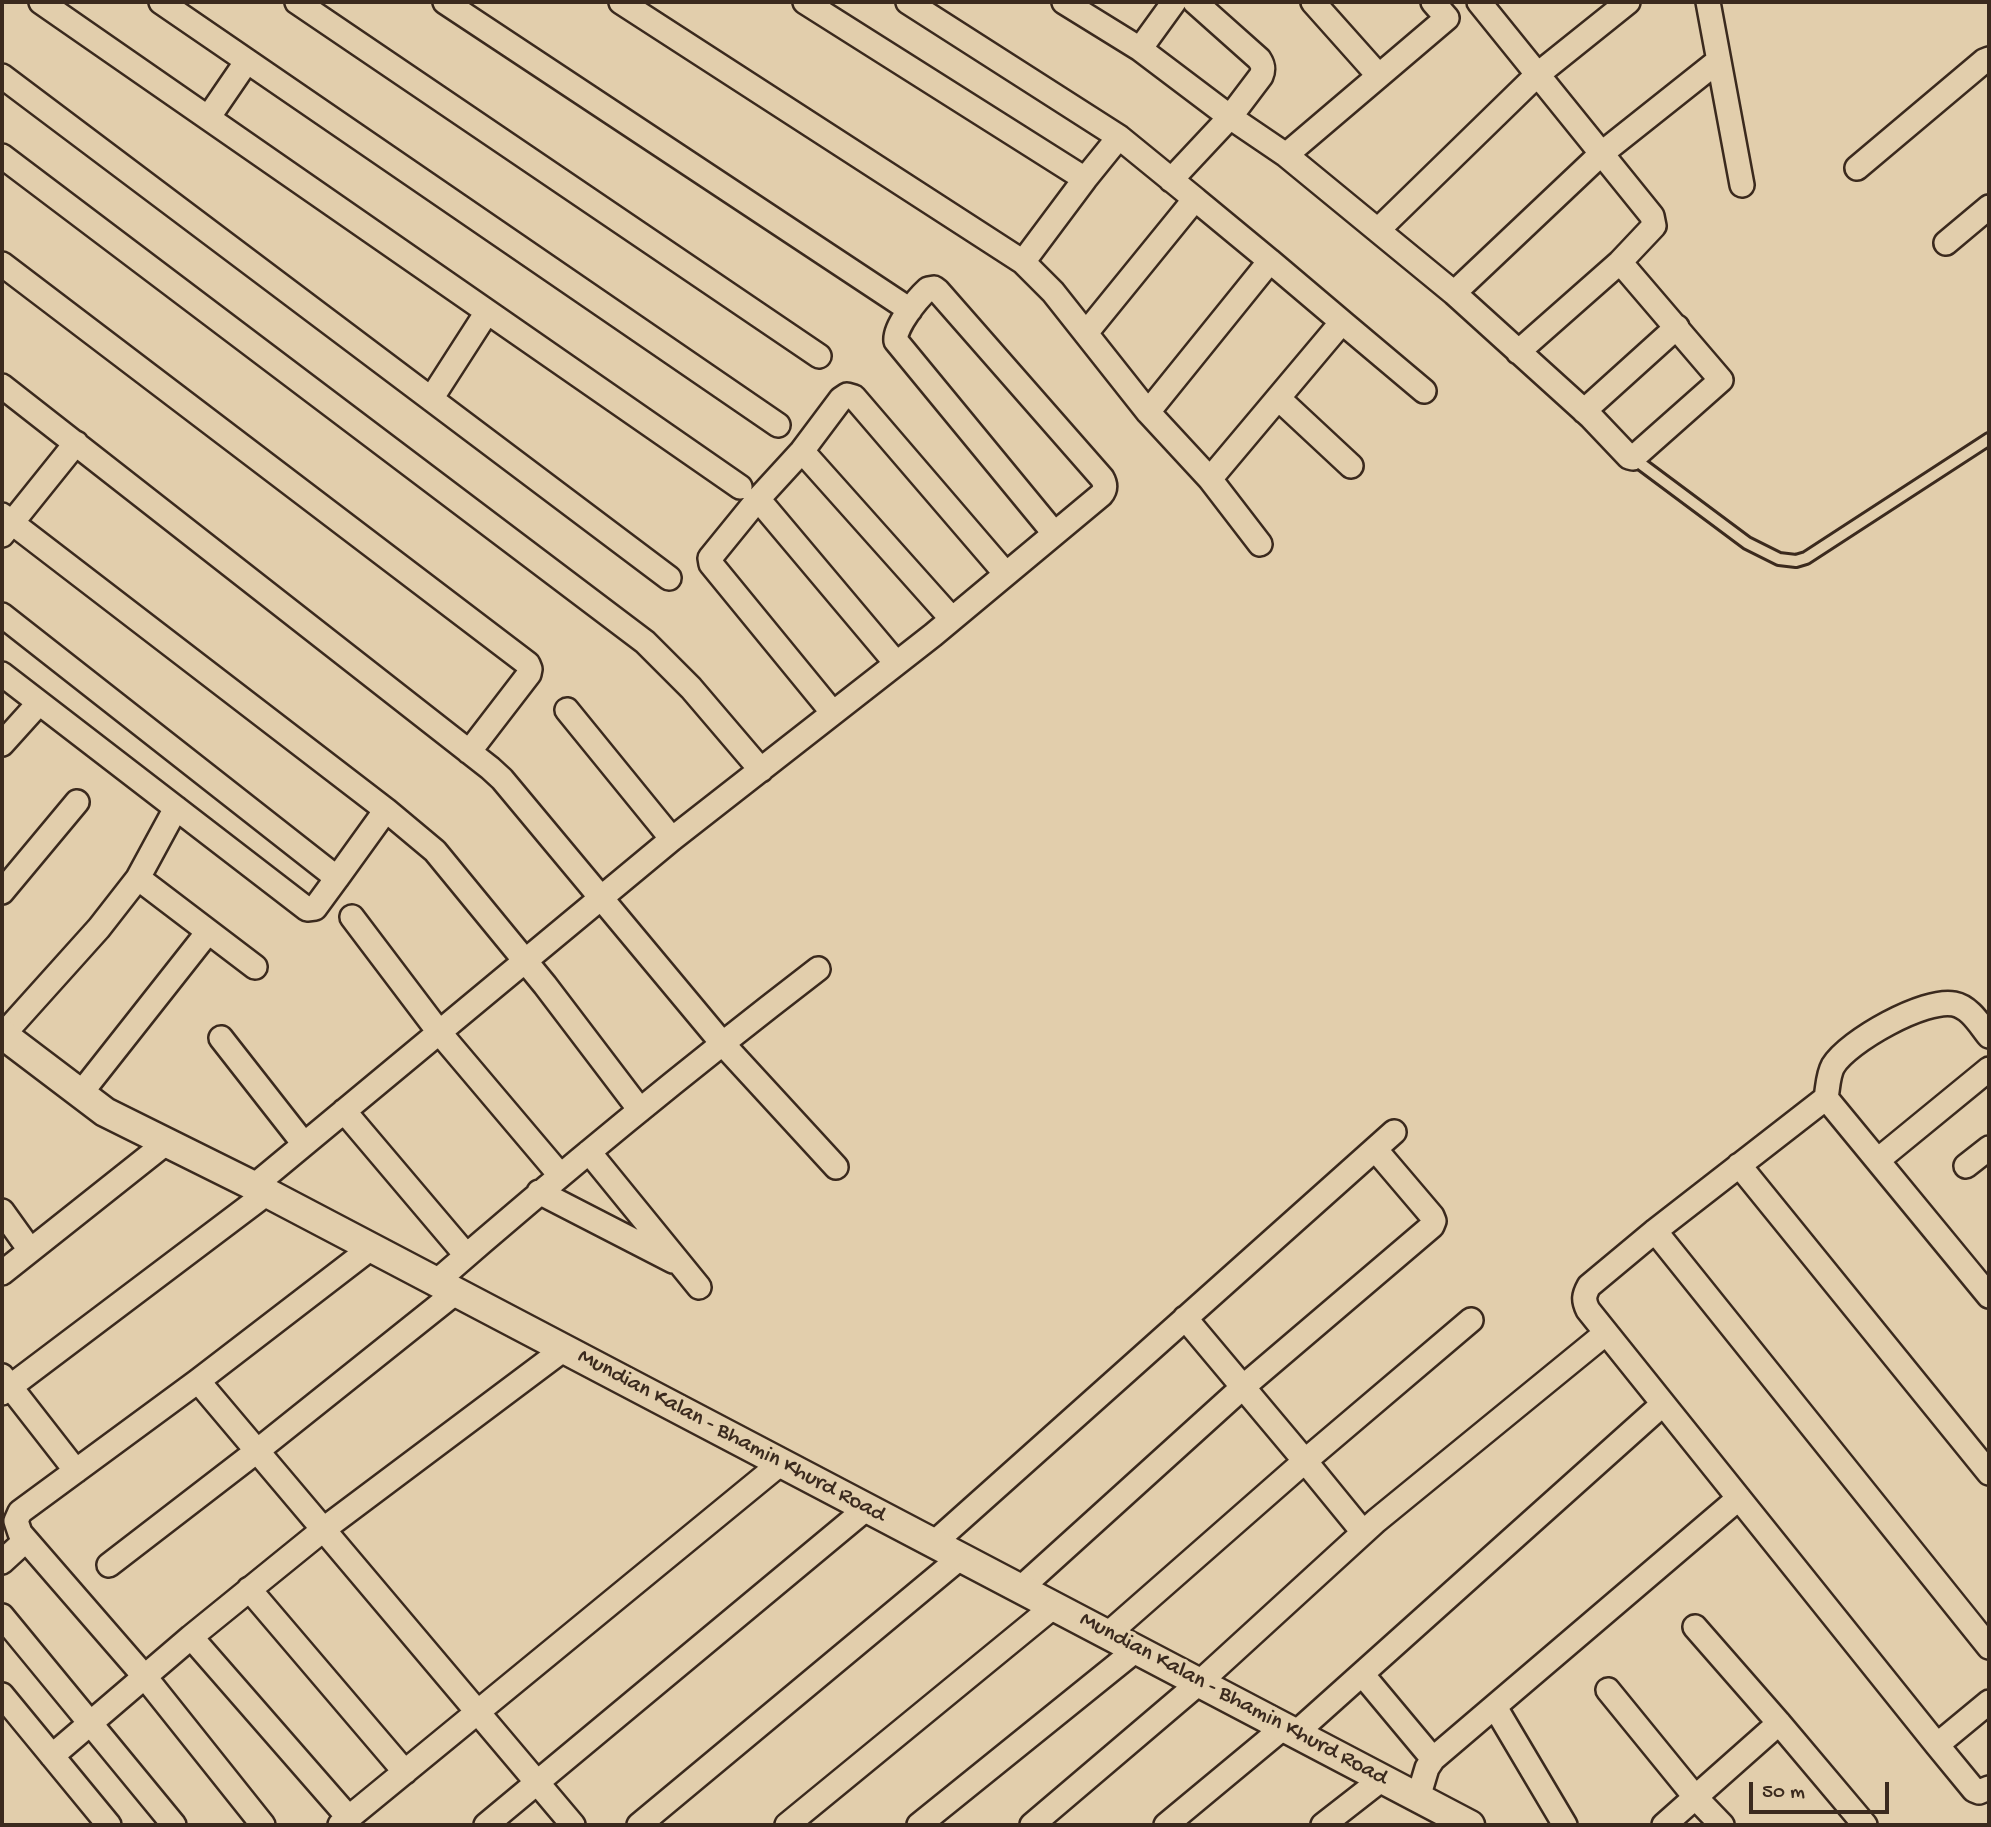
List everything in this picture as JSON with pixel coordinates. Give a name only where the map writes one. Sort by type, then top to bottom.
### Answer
[{"type":"street","points":[[41,2],[749,493],[897,663]]},
{"type":"street","points":[[161,2],[778,425]]},
{"type":"street","points":[[297,2],[819,356]]},
{"type":"street","points":[[445,2],[910,310]]},
{"type":"street","points":[[621,2],[1023,262],[1086,333],[1148,412],[1210,479],[1260,544]]},
{"type":"street","points":[[805,2],[1085,179]]},
{"type":"street","points":[[908,2],[1119,137],[1424,391]]},
{"type":"street","points":[[1064,2],[1140,49],[1230,117],[1286,155],[1454,293],[1633,458],[1721,380],[1620,262]]},
{"type":"street","points":[[1140,49],[1174,2]]},
{"type":"street","points":[[1171,180],[1230,117],[1261,76],[1263,67],[1259,58],[1195,2]]},
{"type":"street","points":[[1313,2],[1379,76]]},
{"type":"street","points":[[1286,155],[1379,76],[1440,10],[1468,2]]},
{"type":"street","points":[[1479,2],[1652,216],[1655,224],[1620,262],[1518,352]]},
{"type":"street","points":[[1378,230],[1537,75],[1628,2]]},
{"type":"street","points":[[1708,2],[1742,185]]},
{"type":"street","points":[[1857,168],[1989,59]]},
{"type":"street","points":[[208,118],[247,61]]},
{"type":"street","points":[[1454,293],[1601,154],[1718,61]]},
{"type":"street","points":[[2,76],[669,578]]},
{"type":"street","points":[[1023,262],[1119,137]]},
{"type":"street","points":[[2,156],[645,642],[691,688],[761,770]]},
{"type":"street","points":[[1086,333],[1195,199]]},
{"type":"street","points":[[1946,243],[1989,207]]},
{"type":"street","points":[[1148,412],[1270,261]]},
{"type":"street","points":[[2,264],[528,664],[528,674],[470,752]]},
{"type":"street","points":[[76,1471],[5,1385],[260,1190],[304,1144],[524,960],[952,619],[1101,495],[1105,487],[1102,478],[936,289],[926,290],[896,332],[895,341],[1055,533]]},
{"type":"street","points":[[431,399],[487,312]]},
{"type":"street","points":[[1210,479],[1342,322]]},
{"type":"street","points":[[1584,411],[1676,327]]},
{"type":"street","points":[[2,386],[502,779],[722,1043],[836,1167]]},
{"type":"street","points":[[833,713],[710,561],[710,556],[749,493],[802,451],[841,399],[847,395],[854,397],[1006,574]]},
{"type":"street","points":[[1278,398],[1351,466]]},
{"type":"street","points":[[76,443],[5,524],[386,810],[435,851],[524,960],[640,1110]]},
{"type":"street","points":[[802,451],[952,619]]},
{"type":"street","points":[[2,615],[337,878]]},
{"type":"street","points":[[2,674],[307,909],[315,908],[386,810]]},
{"type":"street","points":[[2,744],[39,703]]},
{"type":"street","points":[[568,710],[673,839]]},
{"type":"street","points":[[2,892],[77,802]]},
{"type":"street","points":[[2,1035],[99,928],[138,878],[176,808]]},
{"type":"street","points":[[138,878],[255,967]]},
{"type":"street","points":[[352,917],[439,1032],[560,1175]]},
{"type":"street","points":[[80,1093],[208,932]]},
{"type":"street","points":[[109,1565],[257,1451],[446,1287],[466,1255],[539,1192],[722,1043],[818,969]]},
{"type":"street","points":[[1989,1036],[1964,1007],[1947,1003],[1925,1008],[1877,1029],[1840,1057],[1830,1073],[1826,1098],[1656,1231],[1589,1286],[1584,1295],[1588,1310],[1606,1333],[1937,1745],[1974,1790],[1979,1792],[1989,1788]]},
{"type":"street","name":"Mundian Kalan - Bhamin Khurd Road","points":[[2,1035],[104,1112],[260,1190],[781,1462],[1464,1824]]},
{"type":"street","points":[[221,1038],[304,1144]]},
{"type":"street","points":[[1878,1160],[1989,1069]]},
{"type":"street","points":[[1826,1098],[1989,1296]]},
{"type":"street","points":[[344,1111],[466,1255]]},
{"type":"street","points":[[934,1543],[1394,1132]]},
{"type":"street","points":[[2,1273],[167,1142]]},
{"type":"street","points":[[1966,1166],[1989,1148]]},
{"type":"street","points":[[1021,1588],[1243,1387],[1432,1226],[1432,1216],[1375,1149]]},
{"type":"street","points":[[589,1152],[699,1287]]},
{"type":"street","points":[[1739,1165],[1989,1473]]},
{"type":"street","points":[[539,1192],[682,1266]]},
{"type":"street","points":[[2,1211],[30,1250]]},
{"type":"street","points":[[1656,1231],[1989,1647]]},
{"type":"street","points":[[263,1825],[145,1676],[26,1540],[18,1529],[16,1517],[371,1248]]},
{"type":"street","points":[[1185,1318],[1363,1532]]},
{"type":"street","points":[[1108,1634],[1471,1320]]},
{"type":"street","points":[[1032,1825],[1200,1682],[1363,1532],[1606,1333]]},
{"type":"street","points":[[52,1756],[191,1637],[324,1529],[564,1349]]},
{"type":"street","points":[[198,1381],[573,1825]]},
{"type":"street","points":[[1166,1825],[1362,1674],[1664,1404]]},
{"type":"street","points":[[191,1637],[345,1822],[781,1462]]},
{"type":"street","points":[[1418,1798],[1427,1768],[1433,1759],[1740,1499]]},
{"type":"street","points":[[486,1825],[867,1508]]},
{"type":"street","points":[[2,1562],[26,1540]]},
{"type":"street","points":[[639,1825],[961,1557]]},
{"type":"street","points":[[249,1589],[405,1772]]},
{"type":"street","points":[[787,1825],[1054,1606]]},
{"type":"street","points":[[2,1616],[174,1825]]},
{"type":"street","points":[[1695,1627],[1866,1825]]},
{"type":"street","points":[[919,1825],[1137,1649]]},
{"type":"street","points":[[1362,1674],[1433,1759]]},
{"type":"street","points":[[1608,1690],[1696,1798],[1722,1825]]},
{"type":"street","points":[[2,1695],[109,1825]]},
{"type":"street","points":[[1937,1745],[1989,1702]]},
{"type":"street","points":[[1495,1707],[1566,1825]]},
{"type":"street","points":[[1664,1825],[1780,1723]]},
{"type":"street","points":[[1323,1825],[1382,1779]]},
{"type":"lane","points":[[1633,458],[1747,543],[1779,559],[1796,561],[1806,558],[1989,439]]}]
